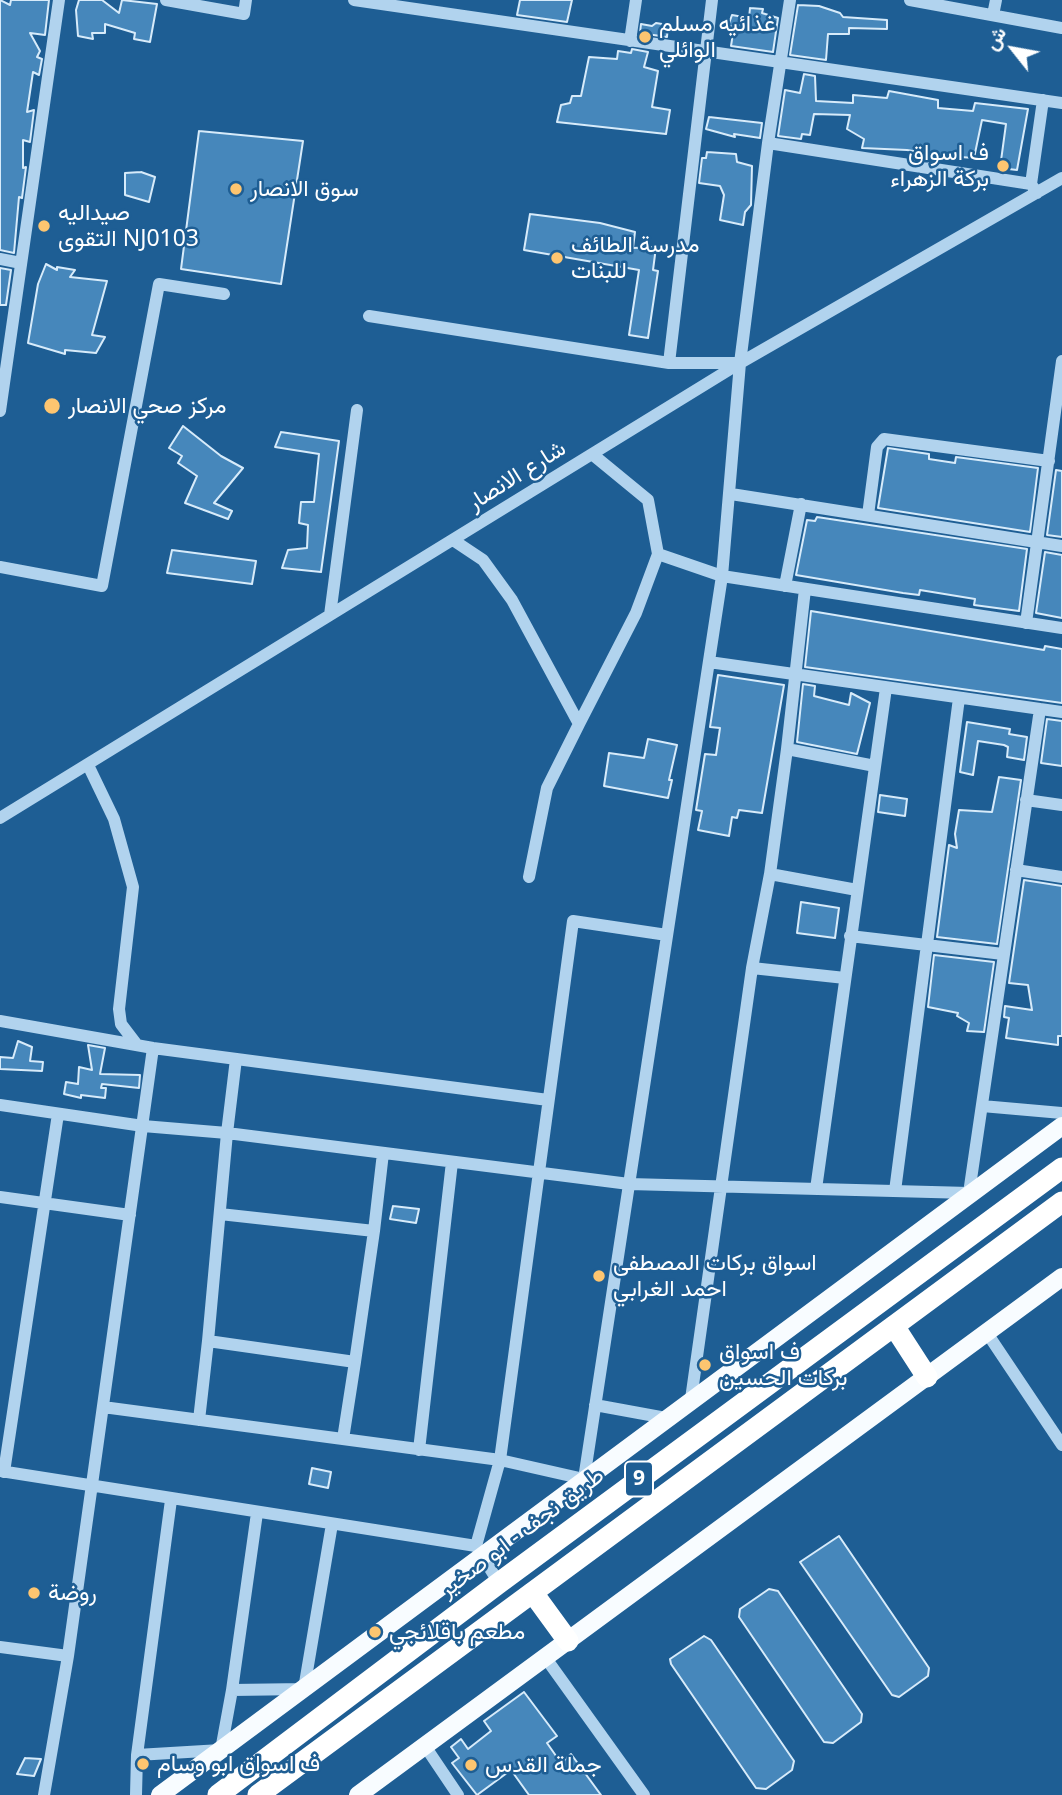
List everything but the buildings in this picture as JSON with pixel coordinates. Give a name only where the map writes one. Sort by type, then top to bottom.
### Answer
[{"type":"highway","name":"طريق نجف - ابو صخير","points":[[218,1795],[499,1583],[1062,1168]]},
{"type":"highway","name":"9","points":[[258,1795],[1062,1202]]},
{"type":"highway","points":[[894,1326],[926,1377]]},
{"type":"highway","points":[[533,1592],[568,1641]]},
{"type":"main road","points":[[160,1795],[304,1689],[479,1551],[584,1479],[1062,1126]]},
{"type":"main road","points":[[358,1795],[1062,1278]]},
{"type":"street","points":[[0,411],[59,0]]},
{"type":"street","points":[[166,0],[244,14],[246,0]]},
{"type":"street","points":[[354,0],[398,4],[780,64],[1062,103]]},
{"type":"street","points":[[630,41],[636,0]]},
{"type":"street","points":[[669,363],[712,0]]},
{"type":"street","points":[[103,1407],[500,1460],[584,1479],[722,576],[740,363],[768,143],[790,0]]},
{"type":"street","points":[[910,0],[1062,28]]},
{"type":"street","points":[[993,15],[996,0]]},
{"type":"street","points":[[768,143],[1034,188],[1044,100]]},
{"type":"street","name":"شارع الانصار","points":[[0,818],[740,363],[1034,188],[1062,178]]},
{"type":"street","points":[[0,258],[21,263]]},
{"type":"street","points":[[0,566],[102,586],[159,284],[224,294]]},
{"type":"street","points":[[369,316],[669,363],[740,363]]},
{"type":"street","points":[[1026,623],[1062,360]]},
{"type":"street","points":[[330,615],[357,410]]},
{"type":"street","points":[[868,515],[877,447],[884,439],[1049,461]]},
{"type":"street","points":[[529,877],[547,788],[636,613],[657,554],[648,500],[593,454]]},
{"type":"street","points":[[731,494],[1062,546]]},
{"type":"street","points":[[785,586],[801,504]]},
{"type":"street","points":[[453,540],[483,560],[512,600],[579,724]]},
{"type":"street","points":[[657,554],[722,576],[1062,628]]},
{"type":"street","points":[[691,1399],[752,968],[770,873],[805,589]]},
{"type":"street","points":[[709,662],[1062,712]]},
{"type":"street","points":[[816,1189],[886,688]]},
{"type":"street","points":[[895,1191],[959,698]]},
{"type":"street","points":[[0,1105],[143,1126],[226,1133],[629,1184],[970,1193],[1040,709]]},
{"type":"street","points":[[787,749],[875,766]]},
{"type":"street","points":[[88,765],[114,819],[134,887],[119,1009],[121,1024],[137,1045]]},
{"type":"street","points":[[1026,800],[1062,804]]},
{"type":"street","points":[[1016,870],[1062,877]]},
{"type":"street","points":[[770,873],[857,890]]},
{"type":"street","points":[[499,1583],[479,1551],[500,1460],[573,922],[667,935]]},
{"type":"street","points":[[850,936],[1003,954]]},
{"type":"street","points":[[752,968],[845,978]]},
{"type":"street","points":[[0,1021],[153,1048],[548,1100]]},
{"type":"street","points":[[44,1795],[68,1656],[153,1048]]},
{"type":"street","points":[[199,1420],[226,1133],[236,1059]]},
{"type":"street","points":[[982,1106],[1062,1113]]},
{"type":"street","points":[[58,1114],[47,1203],[2,1472],[332,1524],[479,1551]]},
{"type":"street","points":[[344,1439],[383,1153]]},
{"type":"street","points":[[419,1450],[452,1162]]},
{"type":"street","points":[[0,1197],[130,1215]]},
{"type":"street","points":[[220,1214],[374,1231]]},
{"type":"street","points":[[987,1333],[1062,1445]]},
{"type":"street","points":[[208,1341],[355,1362]]},
{"type":"street","points":[[595,1405],[666,1418]]},
{"type":"street","points":[[136,1795],[137,1755],[171,1500]]},
{"type":"street","points":[[137,1755],[221,1750],[257,1513]]},
{"type":"street","points":[[232,1690],[304,1689],[332,1524]]},
{"type":"street","points":[[0,1647],[68,1656]]},
{"type":"street","points":[[545,1657],[644,1795]]},
{"type":"street","points":[[425,1746],[458,1795]]},
{"type":"place","name":"غذائيه مسلم الوائلي","points":[[645,37]]},
{"type":"place","name":"ف اسواق بركة الزهراء","points":[[1003,166]]},
{"type":"place","name":"سوق الانصار","points":[[236,189]]},
{"type":"place","name":"صيداليه التقوى NJ0103","points":[[44,226]]},
{"type":"place","name":"مدرسة الطائف للبنات","points":[[557,258]]},
{"type":"place","name":"مركز صحي الانصار","points":[[52,406]]},
{"type":"place","name":"اسواق بركات المصطفى احمد الغرابي","points":[[599,1276]]},
{"type":"place","name":"ف اسواق بركات الحسين","points":[[705,1365]]},
{"type":"place","name":"روضة","points":[[34,1593]]},
{"type":"place","name":"مطعم باقلائجي","points":[[375,1632]]},
{"type":"place","name":"ف اسواق ابو وسام","points":[[143,1764]]},
{"type":"place","name":"جملة القدس","points":[[471,1765]]}]
